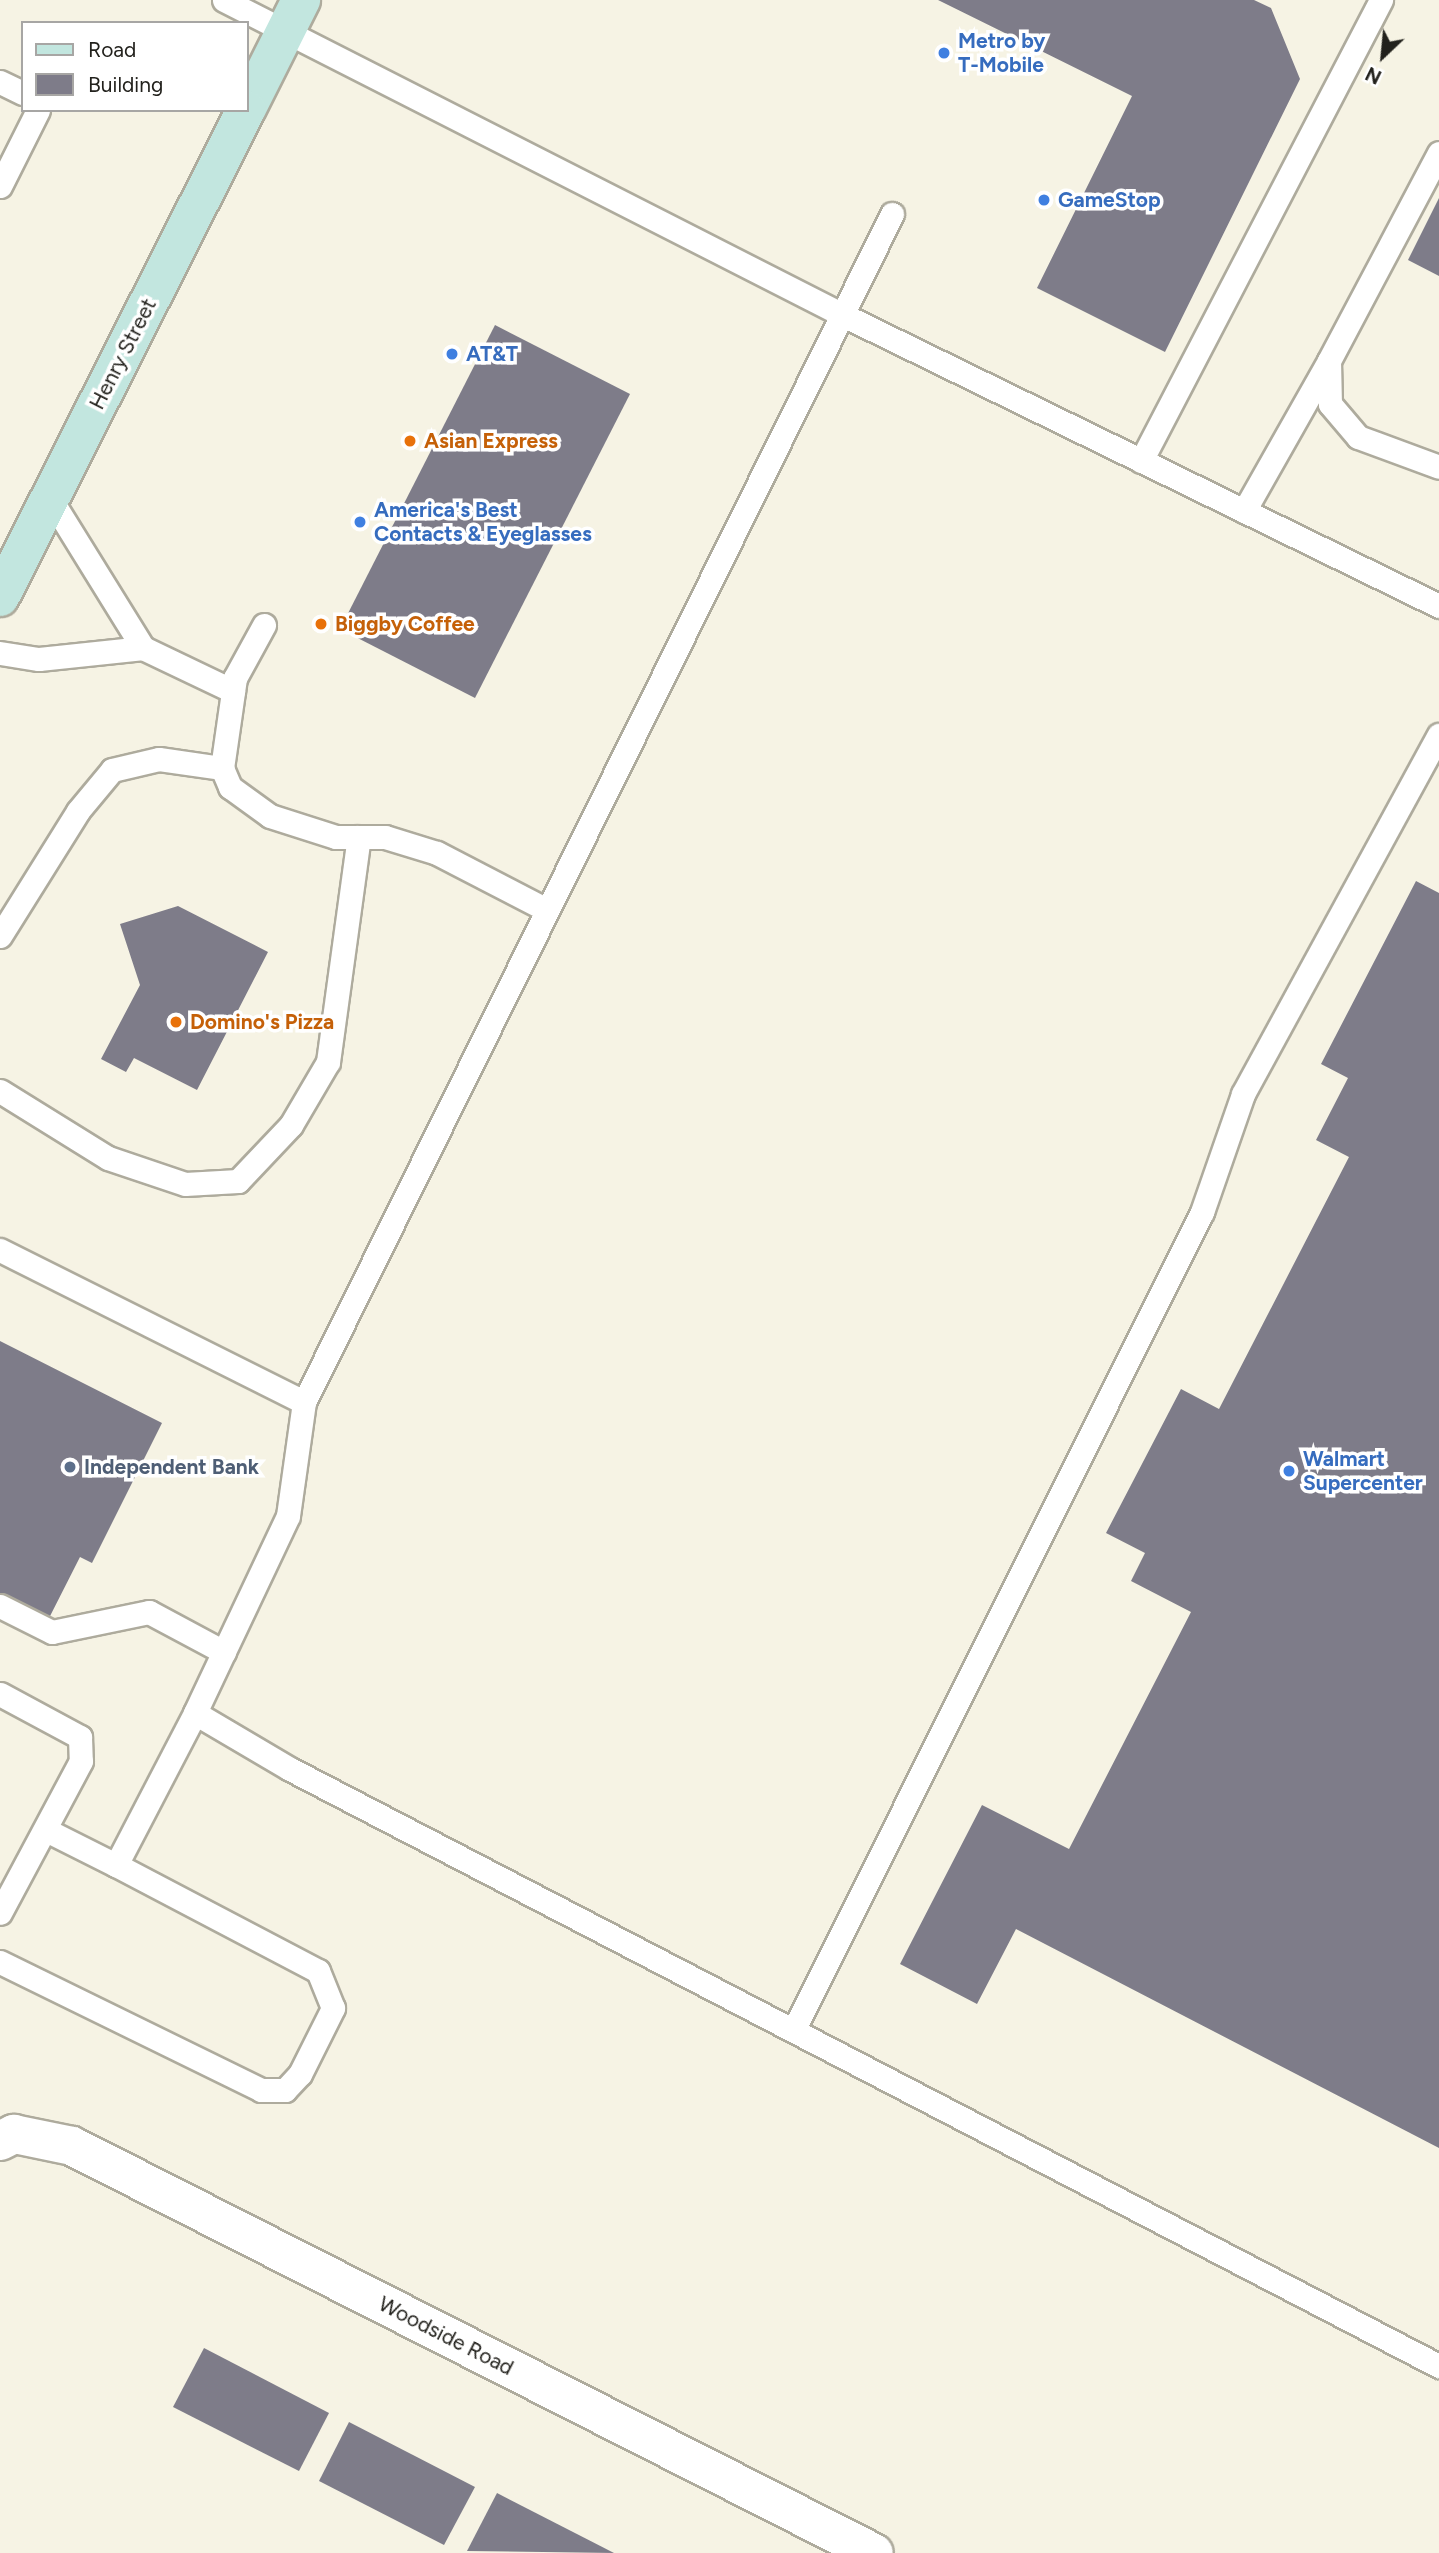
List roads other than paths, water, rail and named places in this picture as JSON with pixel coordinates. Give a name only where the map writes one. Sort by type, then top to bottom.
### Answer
[{"type":"main road","name":"Henry Street","points":[[248,105],[293,17]]},
{"type":"main road","name":"Henry Street","points":[[0,597],[244,112]]},
{"type":"street","name":"Woodside Road","points":[[7,2137],[72,2146],[873,2553]]},
{"type":"lane","points":[[224,0],[293,17],[842,315],[1439,606]]},
{"type":"lane","points":[[1140,461],[1381,0]]},
{"type":"lane","points":[[0,82],[21,92]]},
{"type":"lane","points":[[0,186],[37,112]]},
{"type":"lane","points":[[1244,511],[1329,361],[1439,153]]},
{"type":"lane","points":[[116,1865],[195,1713],[288,1516],[304,1402],[892,214]]},
{"type":"lane","points":[[1329,361],[1330,404],[1359,437],[1439,467]]},
{"type":"lane","points":[[50,498],[143,648]]},
{"type":"lane","points":[[264,625],[233,691],[222,768],[229,787],[270,816],[336,837],[385,837],[438,853],[547,910]]},
{"type":"lane","points":[[0,653],[39,659],[143,648],[233,691]]},
{"type":"lane","points":[[794,2029],[1202,1212],[1243,1094],[1439,735]]},
{"type":"lane","points":[[0,936],[78,811],[112,770],[159,759],[222,768]]},
{"type":"lane","points":[[0,1091],[108,1158],[185,1184],[238,1181],[291,1125],[328,1062],[359,837]]},
{"type":"lane","points":[[0,1250],[304,1402]]},
{"type":"lane","points":[[0,1606],[52,1632],[149,1612],[224,1652]]},
{"type":"lane","points":[[0,1694],[80,1737],[81,1760],[0,1913]]},
{"type":"lane","points":[[195,1713],[290,1769],[1439,2366]]},
{"type":"lane","points":[[0,1962],[261,2090],[285,2090],[300,2074],[332,2008],[318,1971],[46,1830]]},
{"type":"place","name":"Metro by T-Mobile","points":[[944,53]]},
{"type":"place","name":"GameStop","points":[[1044,200]]},
{"type":"place","name":"AT&T","points":[[452,354]]},
{"type":"place","name":"Asian Express","points":[[410,441]]},
{"type":"place","name":"America's Best Contacts & Eyeglasses","points":[[360,522]]},
{"type":"place","name":"Biggby Coffee","points":[[321,624]]},
{"type":"place","name":"Domino's Pizza","points":[[176,1022]]},
{"type":"place","name":"Independent Bank","points":[[70,1467]]},
{"type":"place","name":"Walmart Supercenter","points":[[1289,1471]]}]
